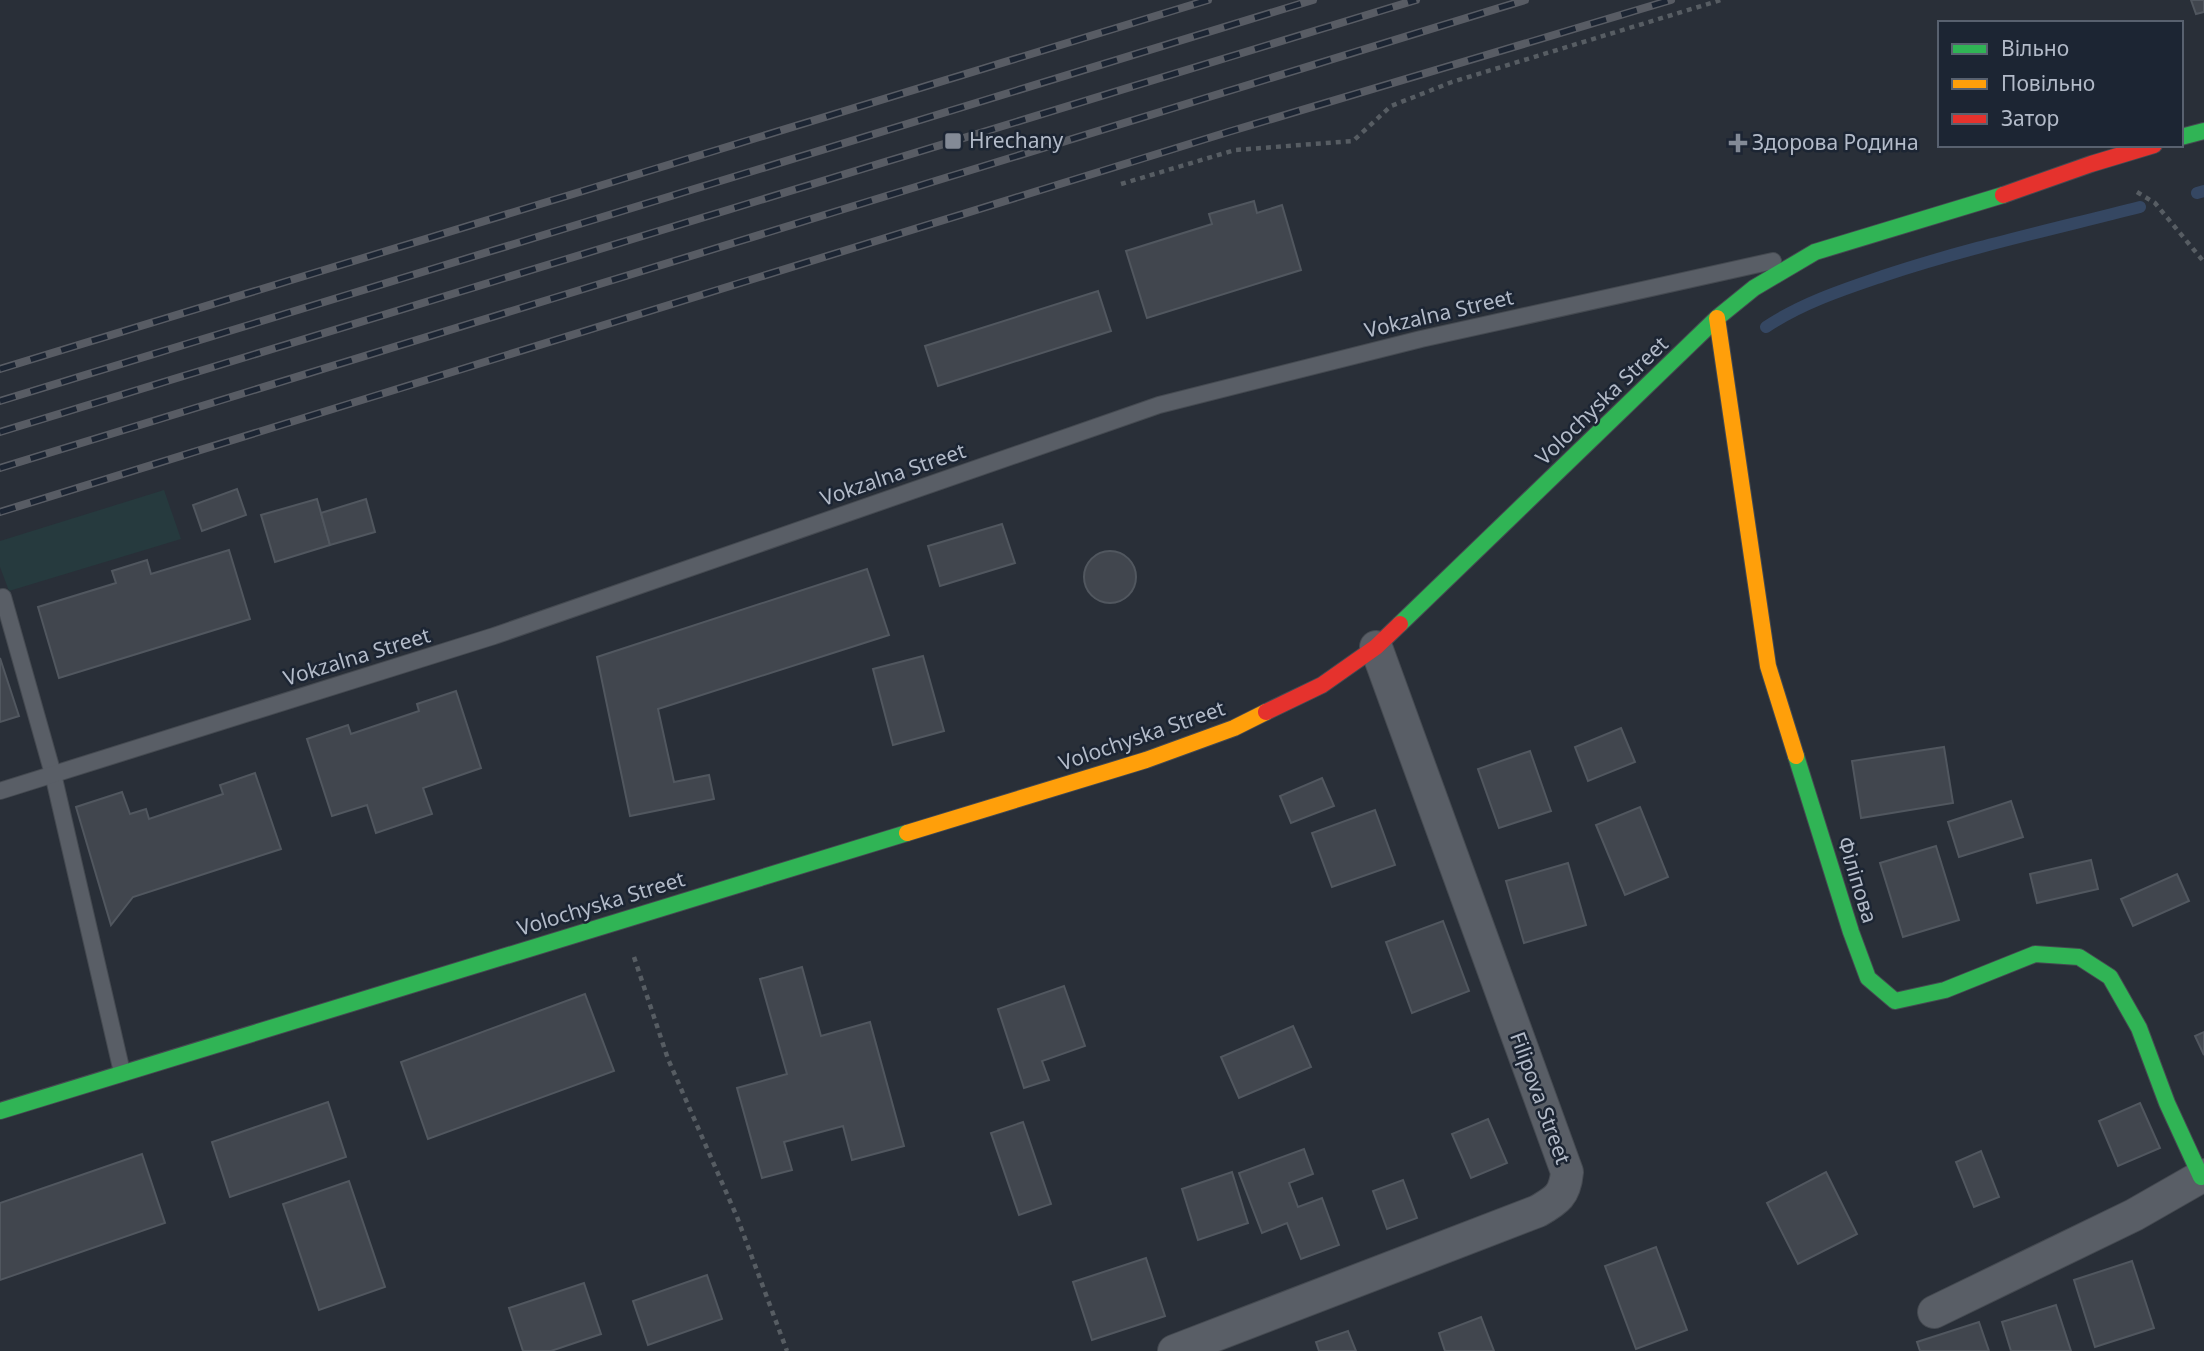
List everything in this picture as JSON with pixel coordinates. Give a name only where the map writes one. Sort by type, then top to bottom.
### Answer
[{"type":"main road","points":[[2183,136],[2204,131]]},
{"type":"main road","name":"Volochyska Street","points":[[0,1111],[1146,760],[1234,728],[1322,685],[1376,647],[1717,318],[1754,288],[1815,253],[2147,147]]},
{"type":"main road","name":"Філіпова","points":[[1717,318],[1769,666],[1851,932],[1868,978],[1895,1002],[1945,990],[2035,954],[2079,957],[2110,976],[2139,1028],[2167,1103],[2202,1176]]},
{"type":"street","name":"Filipova Street","points":[[1174,1351],[1538,1211],[1554,1201],[1565,1188],[1567,1172],[1376,647]]},
{"type":"street","points":[[1934,1312],[2134,1215],[2202,1176]]},
{"type":"lane","name":"Vokzalna Street","points":[[0,791],[494,636],[1159,405],[1421,339],[1815,253]]},
{"type":"lane","points":[[3,597],[53,774],[122,1072]]},
{"type":"path","points":[[1121,184],[1236,150],[1353,141],[1391,106],[1452,82],[1721,0]]},
{"type":"path","points":[[2091,164],[2155,203],[2204,262]]},
{"type":"path","points":[[622,920],[668,1059],[737,1217],[787,1351]]},
{"type":"green space","points":[[164,490],[181,539],[9,591],[0,567],[0,541]]},
{"type":"building","points":[[2191,0],[2204,0],[2204,12],[2196,14]]},
{"type":"building","points":[[1254,201],[1257,213],[1282,205],[1301,270],[1147,318],[1126,251],[1212,224],[1209,214]]},
{"type":"building","points":[[1098,291],[1111,331],[938,386],[925,346]]},
{"type":"building","points":[[237,489],[246,515],[202,531],[193,505]]},
{"type":"building","points":[[317,499],[330,545],[275,562],[261,515]]},
{"type":"building","points":[[366,499],[375,532],[330,545],[321,513]]},
{"type":"building","points":[[1002,524],[1015,563],[940,586],[928,546]]},
{"type":"building","points":[[229,550],[250,619],[59,678],[38,607],[116,583],[112,571],[147,560],[151,574]]},
{"type":"building","points":[[1110,551],[1120,553],[1128,559],[1134,567],[1134,587],[1128,595],[1120,601],[1110,603],[1100,601],[1092,595],[1086,587],[1084,577],[1086,567],[1092,559],[1100,553]]},
{"type":"building","points":[[867,569],[889,635],[658,709],[674,782],[709,775],[714,799],[630,816],[597,657]]},
{"type":"building","points":[[923,656],[944,731],[893,745],[873,669]]},
{"type":"building","points":[[0,658],[19,716],[0,722]]},
{"type":"building","points":[[456,691],[481,768],[423,788],[432,814],[376,833],[367,805],[332,816],[307,739],[348,725],[351,734],[419,711],[417,704]]},
{"type":"building","points":[[1621,728],[1635,762],[1588,781],[1575,747]]},
{"type":"building","points":[[1944,747],[1953,803],[1861,818],[1852,761]]},
{"type":"building","points":[[1530,751],[1551,811],[1499,828],[1478,769]]},
{"type":"building","points":[[255,773],[281,849],[133,897],[111,925],[76,807],[122,792],[130,814],[146,809],[149,819],[223,794],[220,785]]},
{"type":"building","points":[[1322,778],[1334,806],[1291,823],[1280,796]]},
{"type":"building","points":[[2011,801],[2023,837],[1959,857],[1948,822]]},
{"type":"building","points":[[1640,807],[1668,877],[1625,895],[1596,825]]},
{"type":"building","points":[[1375,810],[1395,865],[1332,887],[1312,833]]},
{"type":"building","points":[[1936,846],[1959,920],[1903,937],[1880,863]]},
{"type":"building","points":[[2091,860],[2098,889],[2037,903],[2030,874]]},
{"type":"building","points":[[1568,863],[1586,925],[1524,943],[1506,881]]},
{"type":"building","points":[[2177,874],[2189,901],[2133,926],[2121,899]]},
{"type":"building","points":[[1443,921],[1469,991],[1412,1013],[1386,942]]},
{"type":"building","points":[[802,967],[821,1036],[870,1022],[904,1146],[852,1160],[843,1126],[784,1142],[792,1170],[762,1178],[737,1088],[787,1074],[760,979]]},
{"type":"building","points":[[1064,986],[1085,1046],[1042,1061],[1049,1080],[1024,1088],[998,1009]]},
{"type":"building","points":[[585,994],[614,1071],[428,1139],[401,1062]]},
{"type":"building","points":[[1293,1026],[1311,1067],[1239,1098],[1221,1057]]},
{"type":"building","points":[[2204,1032],[2204,1055],[2195,1036]]},
{"type":"building","points":[[328,1102],[346,1157],[230,1197],[212,1142]]},
{"type":"building","points":[[2140,1103],[2160,1148],[2118,1166],[2099,1121]]},
{"type":"building","points":[[1488,1119],[1507,1163],[1471,1178],[1452,1134]]},
{"type":"building","points":[[1023,1122],[1051,1204],[1019,1215],[991,1133]]},
{"type":"building","points":[[1304,1149],[1313,1174],[1289,1183],[1298,1207],[1322,1198],[1339,1245],[1301,1259],[1287,1223],[1262,1233],[1239,1173]]},
{"type":"building","points":[[1981,1151],[1999,1197],[1974,1207],[1956,1162]]},
{"type":"building","points":[[142,1154],[165,1223],[0,1280],[0,1203]]},
{"type":"building","points":[[1232,1172],[1248,1223],[1198,1240],[1182,1189]]},
{"type":"building","points":[[1826,1172],[1857,1234],[1798,1264],[1767,1203]]},
{"type":"building","points":[[1403,1180],[1417,1218],[1387,1229],[1373,1191]]},
{"type":"building","points":[[349,1181],[385,1287],[319,1310],[283,1204]]},
{"type":"building","points":[[1656,1247],[1687,1330],[1636,1349],[1605,1266]]},
{"type":"building","points":[[1146,1258],[1165,1316],[1092,1340],[1073,1282]]},
{"type":"building","points":[[2132,1261],[2154,1328],[2095,1347],[2074,1280]]},
{"type":"building","points":[[707,1275],[722,1319],[648,1345],[633,1301]]},
{"type":"building","points":[[584,1283],[601,1334],[551,1351],[523,1351],[509,1308]]},
{"type":"building","points":[[2056,1305],[2071,1351],[2011,1351],[2002,1322]]},
{"type":"building","points":[[1481,1317],[1494,1351],[1445,1351],[1439,1333]]},
{"type":"building","points":[[1979,1322],[1989,1351],[1920,1351],[1917,1342]]},
{"type":"building","points":[[1348,1331],[1356,1351],[1319,1351],[1316,1342]]},
{"type":"waterway","points":[[2197,193],[2204,191]]},
{"type":"waterway","points":[[1766,327],[1808,304],[1883,276],[1979,248],[2140,207]]},
{"type":"railway","points":[[0,369],[1208,0]]},
{"type":"railway","points":[[0,401],[1313,0]]},
{"type":"railway","points":[[0,432],[1416,0]]},
{"type":"railway","points":[[0,468],[1525,0]]},
{"type":"railway","points":[[0,512],[1228,132],[1671,0]]},
{"type":"traffic: fast","points":[[2183,136],[2204,131]]},
{"type":"traffic: fast","points":[[1400,624],[1717,318],[1754,288],[1815,252],[2003,195]]},
{"type":"traffic: fast","points":[[1796,756],[1868,978],[1895,1001],[1945,990],[2035,954],[2079,957],[2110,977],[2139,1028],[2167,1103],[2201,1177]]},
{"type":"traffic: fast","points":[[0,1111],[907,833]]},
{"type":"traffic: slow","points":[[1717,318],[1768,666],[1796,756]]},
{"type":"traffic: slow","points":[[907,833],[1146,760],[1234,728],[1266,712]]},
{"type":"traffic: jam","points":[[2003,195],[2147,147]]},
{"type":"traffic: jam","points":[[1266,712],[1322,685],[1376,647],[1400,624]]},
{"type":"place","name":"Hrechany","points":[[953,141]]},
{"type":"place","name":"Здорова Родина","points":[[1738,143]]}]
